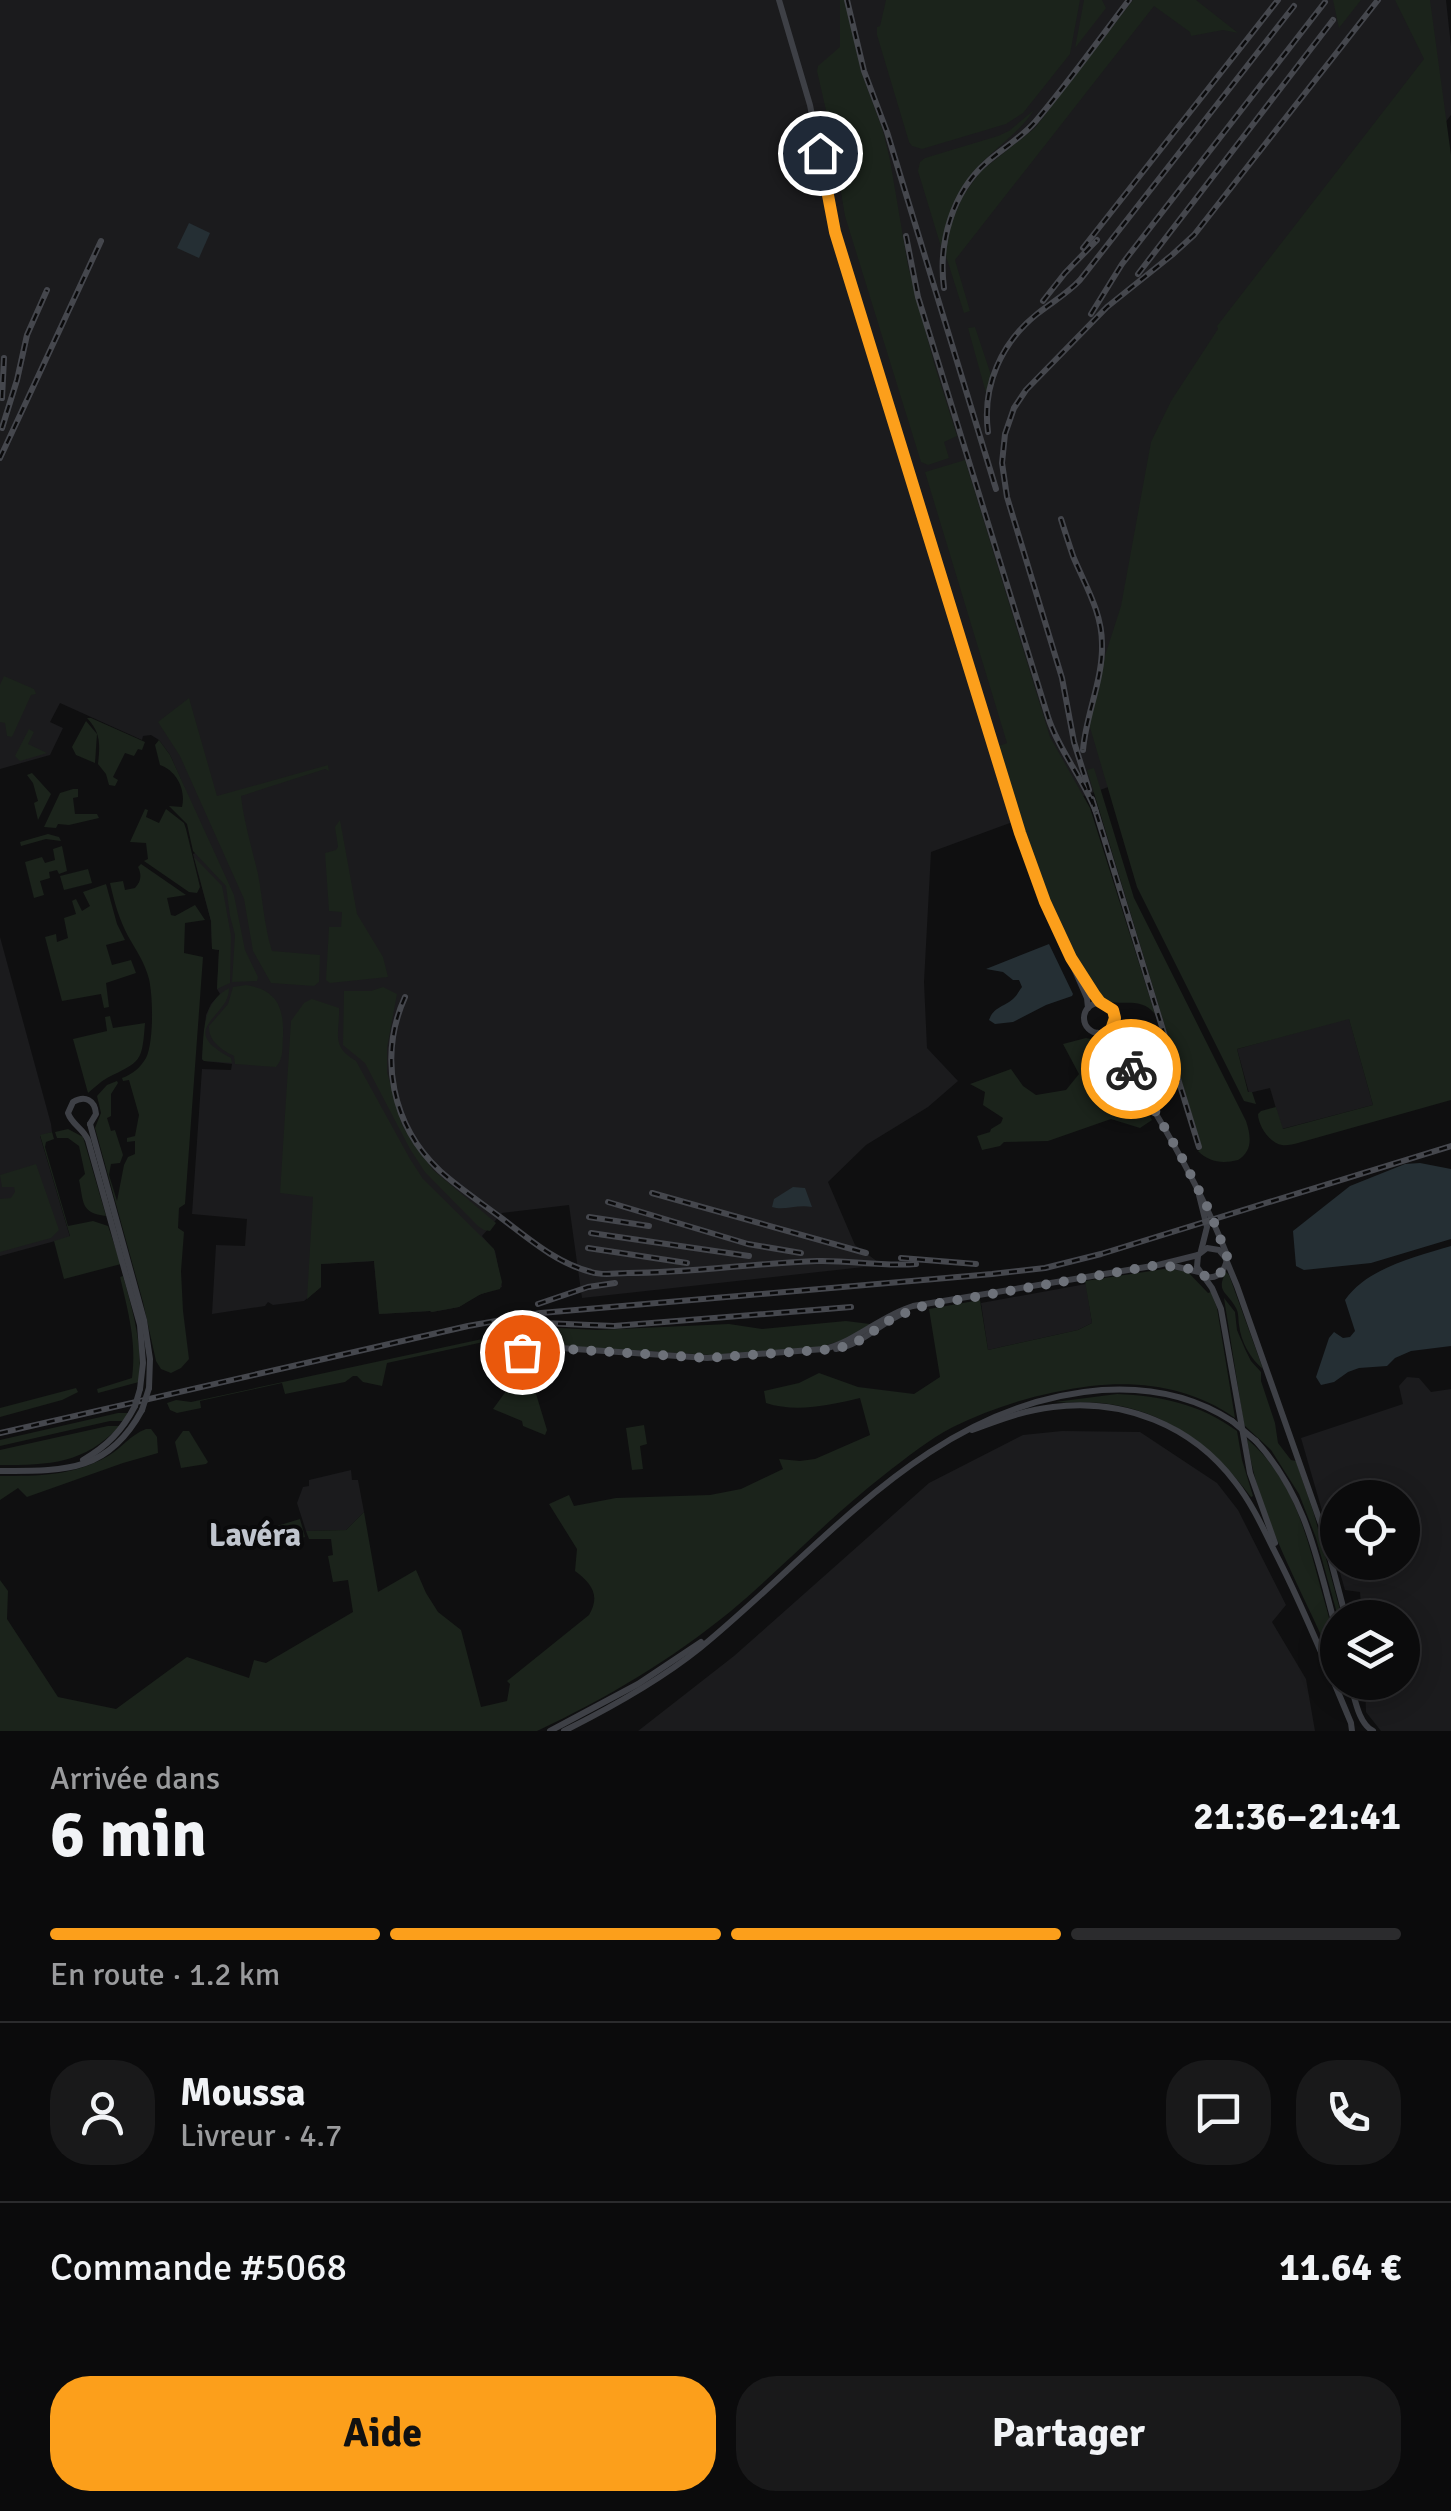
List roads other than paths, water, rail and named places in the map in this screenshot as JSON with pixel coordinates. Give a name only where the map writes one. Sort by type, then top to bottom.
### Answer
[{"type":"street","points":[[778,0],[810,105],[835,232],[1020,833],[1087,998],[1086,1025],[1116,1049],[1210,1212],[1322,1528],[1341,1600]]},
{"type":"street","points":[[1071,958],[1100,1002],[1113,1010],[1112,1027],[1098,1034]]},
{"type":"street","points":[[1088,1008],[1100,1002]]},
{"type":"street","points":[[1112,1027],[1136,1081]]},
{"type":"street","points":[[0,1471],[46,1470],[98,1458],[114,1448],[134,1416],[144,1388],[136,1310],[88,1140],[68,1113],[73,1102],[81,1098],[91,1101],[96,1118],[80,1126]]},
{"type":"street","points":[[73,1466],[106,1445],[142,1410],[150,1359],[144,1320],[90,1124]]},
{"type":"street","points":[[1194,1180],[1208,1227],[1196,1261],[1221,1309],[1250,1472],[1261,1508],[1355,1731],[1370,1730],[1358,1700]]},
{"type":"street","points":[[531,1350],[707,1358],[824,1350],[854,1344],[893,1318],[923,1306],[1158,1265],[1199,1254],[1207,1248],[1215,1248],[1227,1259]]},
{"type":"street","points":[[1158,1265],[1213,1278],[1227,1259]]},
{"type":"street","points":[[564,1731],[668,1672],[924,1455],[1009,1410],[1054,1397],[1144,1389],[1206,1407],[1232,1422],[1256,1441],[1284,1475],[1299,1506],[1328,1600]]},
{"type":"street","points":[[952,1437],[1054,1406],[1109,1407],[1158,1420],[1198,1444],[1236,1482],[1290,1582]]},
{"type":"street","points":[[550,1731],[638,1684],[731,1621]]},
{"type":"street","points":[[575,1731],[584,1721]]},
{"type":"railway","points":[[847,0],[864,71],[887,132],[996,489]]},
{"type":"railway","points":[[944,288],[946,237],[965,188],[987,162],[1035,122],[1129,0]]},
{"type":"railway","points":[[1083,248],[1278,0]]},
{"type":"railway","points":[[1089,790],[1074,742],[1062,678],[1007,497],[1002,463],[1005,434],[1014,408],[1026,390],[1107,307],[1194,235],[1378,0]]},
{"type":"railway","points":[[1091,314],[1122,264],[1325,2]]},
{"type":"railway","points":[[988,432],[991,382],[1013,338],[1080,280],[1294,6]]},
{"type":"railway","points":[[1138,274],[1333,20]]},
{"type":"railway","points":[[906,236],[918,297],[1048,717],[1096,812]]},
{"type":"railway","points":[[1043,301],[1097,240]]},
{"type":"railway","points":[[0,458],[101,241]]},
{"type":"railway","points":[[2,428],[27,335],[47,290]]},
{"type":"railway","points":[[2,398],[4,358]]},
{"type":"railway","points":[[1061,519],[1101,632],[1100,671],[1083,750]]},
{"type":"railway","points":[[1092,799],[1199,1147]]},
{"type":"railway","points":[[405,997],[392,1043],[392,1067],[394,1090],[410,1133],[447,1177],[566,1263],[605,1274],[817,1261],[916,1264]]},
{"type":"railway","points":[[0,1433],[468,1326],[541,1313],[1045,1268],[1451,1146]]},
{"type":"railway","points":[[652,1193],[866,1253]]},
{"type":"railway","points":[[608,1202],[748,1244],[801,1253]]},
{"type":"railway","points":[[589,1217],[649,1226]]},
{"type":"railway","points":[[591,1233],[749,1256]]},
{"type":"railway","points":[[588,1248],[687,1263]]},
{"type":"railway","points":[[901,1258],[976,1264]]},
{"type":"railway","points":[[538,1304],[588,1287],[615,1283]]},
{"type":"railway","points":[[542,1323],[614,1326],[851,1307]]},
{"type":"district","name":"Lavéra","points":[[255,1535]]}]
